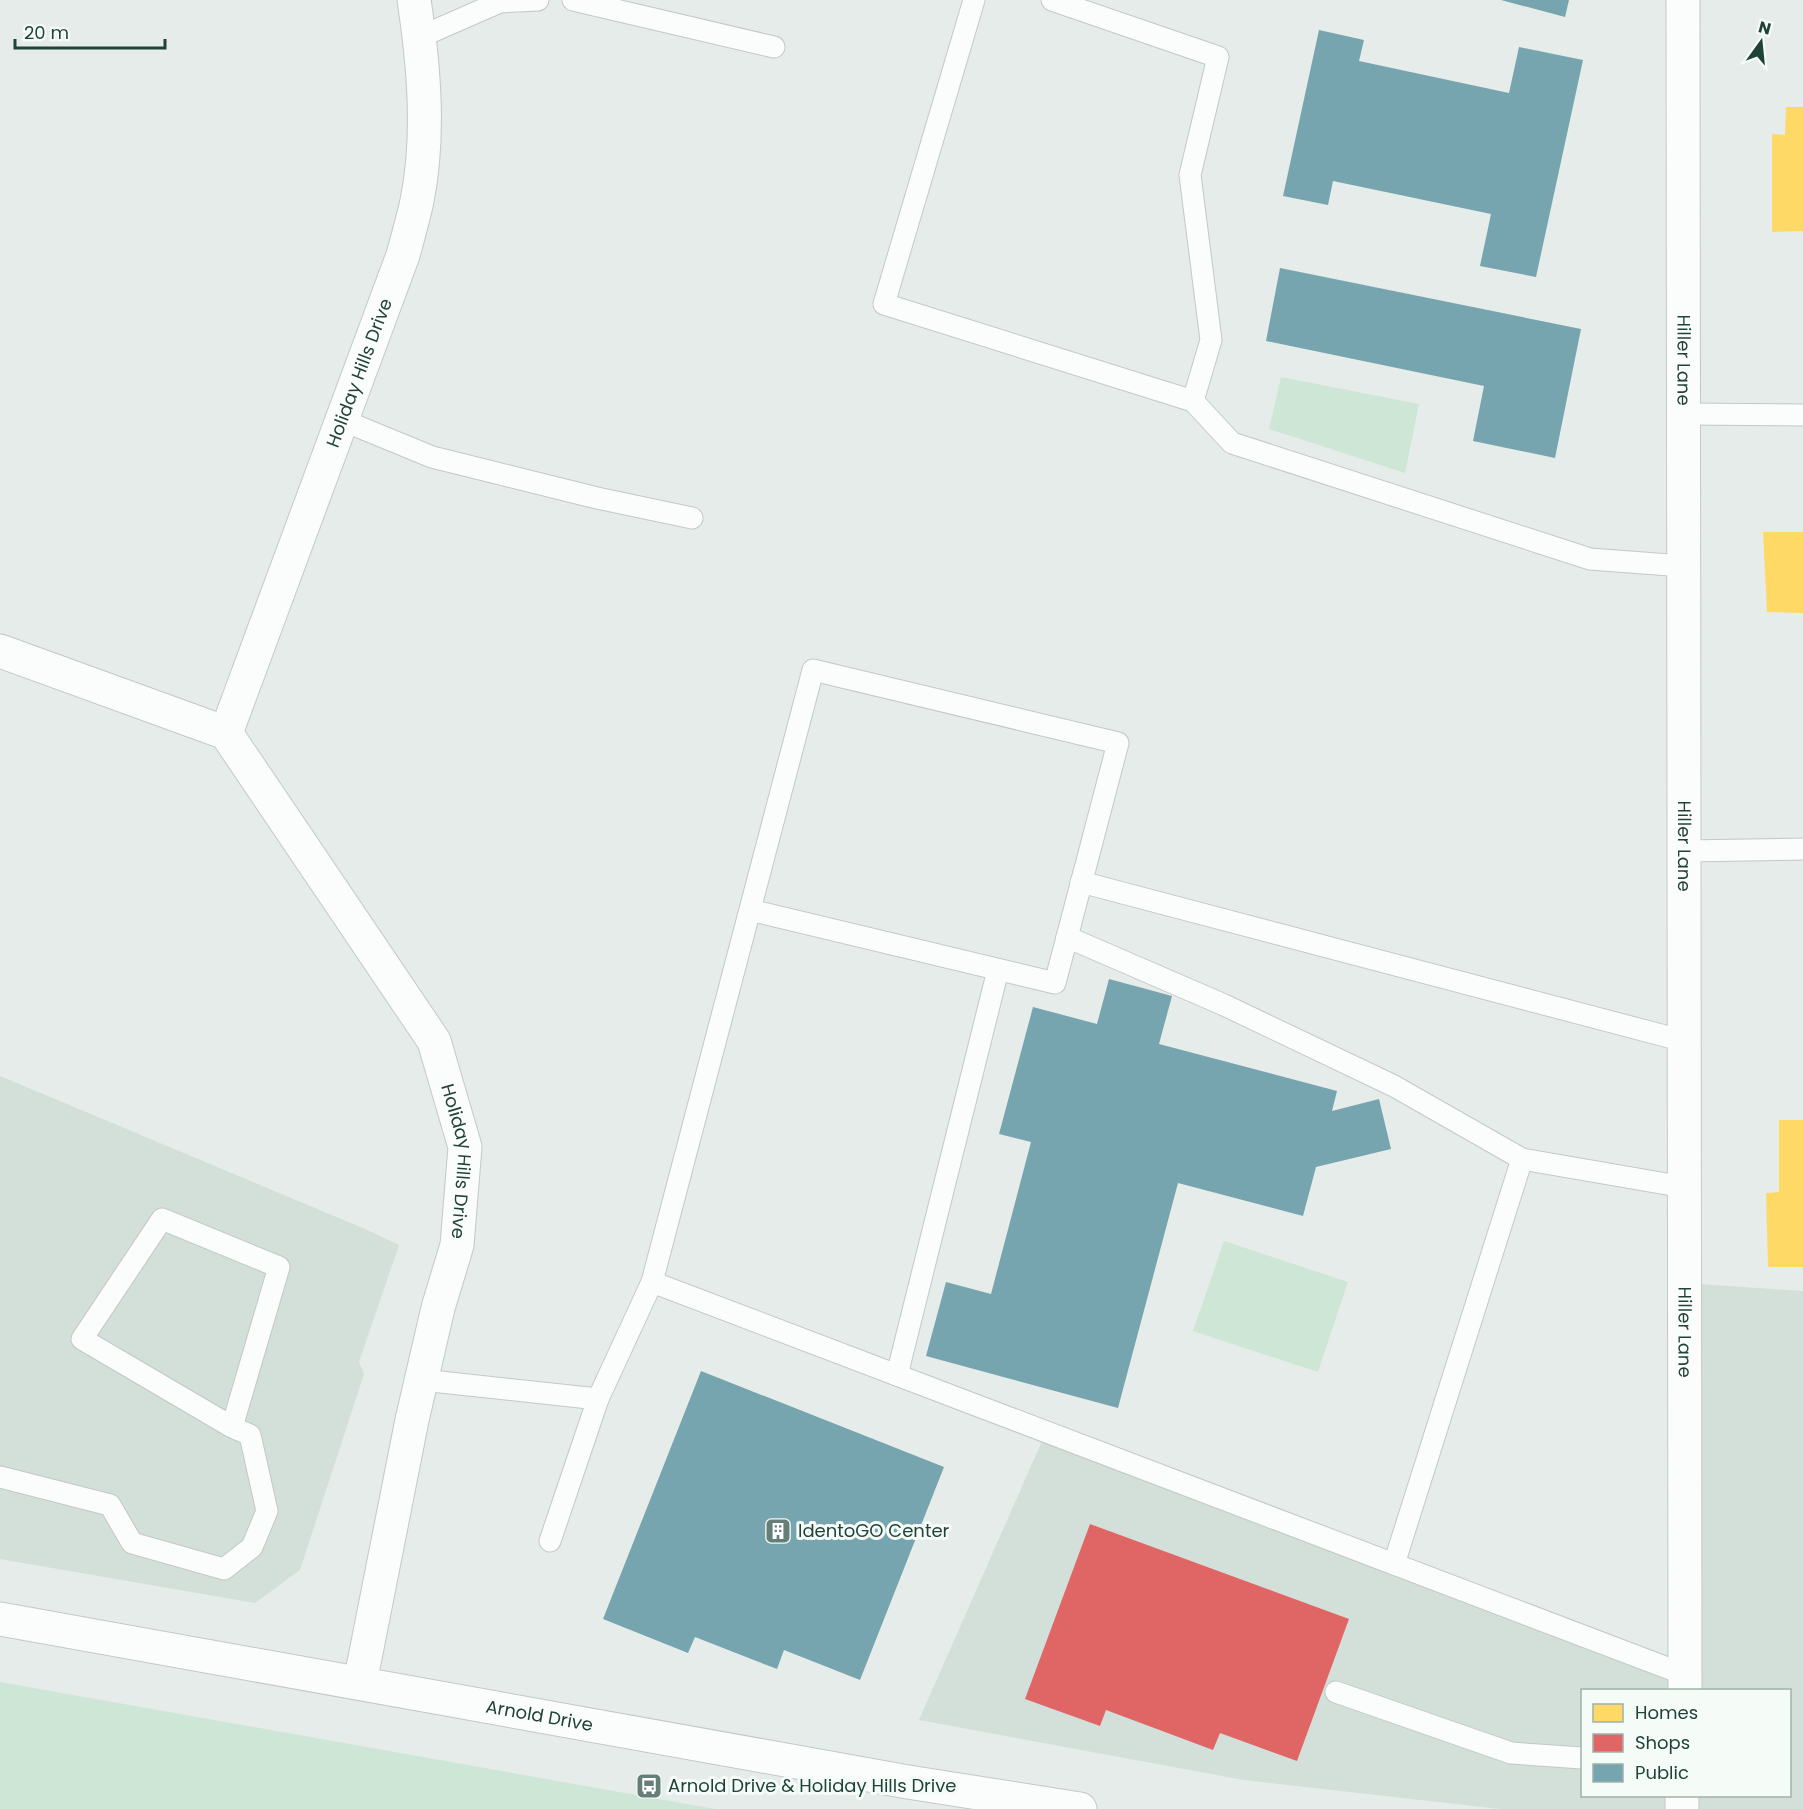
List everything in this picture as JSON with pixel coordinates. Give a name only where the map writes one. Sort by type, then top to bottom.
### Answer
[{"type":"street","name":"Holiday Hills Drive","points":[[360,1683],[422,1380],[438,1308],[457,1245],[465,1147],[434,1041],[226,733],[403,255],[417,200],[423,150],[424,98],[420,37],[414,0]]},
{"type":"street","name":"Hiller Lane","points":[[1683,0],[1685,1683]]},
{"type":"street","points":[[0,651],[226,733]]},
{"type":"street","name":"Arnold Drive","points":[[0,1619],[897,1780],[1080,1809]]},
{"type":"lane","points":[[420,37],[500,2],[538,0]]},
{"type":"lane","points":[[573,0],[774,47]]},
{"type":"lane","points":[[974,0],[884,304],[1193,402],[1232,443],[1590,559],[1683,566]]},
{"type":"lane","points":[[1052,0],[1218,57],[1190,175],[1211,340],[1193,402]]},
{"type":"lane","points":[[1683,414],[1803,415]]},
{"type":"lane","points":[[342,420],[432,457],[597,498],[692,518]]},
{"type":"lane","points":[[550,1541],[598,1399],[652,1282],[750,909],[813,670],[1118,743],[1055,983],[750,909]]},
{"type":"lane","points":[[1683,851],[1803,849]]},
{"type":"lane","points":[[1081,882],[1684,1041]]},
{"type":"lane","points":[[1067,937],[1222,1004],[1394,1086],[1522,1159],[1684,1187]]},
{"type":"lane","points":[[897,1375],[998,970]]},
{"type":"lane","points":[[1394,1564],[1522,1159]]},
{"type":"lane","points":[[0,1477],[110,1505],[132,1543],[224,1569],[252,1546],[267,1511],[250,1435],[232,1427],[82,1339],[162,1219],[279,1267],[232,1427]]},
{"type":"lane","points":[[652,1282],[1394,1564],[1685,1683]]},
{"type":"lane","points":[[422,1380],[598,1399]]},
{"type":"lane","points":[[1336,1692],[1511,1753],[1581,1758]]},
{"type":"shaded area","points":[[0,1076],[399,1245],[359,1362],[364,1374],[300,1570],[255,1603],[0,1559]]},
{"type":"shaded area","points":[[1685,1283],[1803,1291],[1803,1809],[1500,1809],[1244,1780],[919,1720],[1046,1432],[1685,1674]]},
{"type":"green space","points":[[1281,377],[1419,404],[1405,473],[1269,429]]},
{"type":"green space","points":[[1224,1241],[1348,1282],[1318,1372],[1193,1331]]},
{"type":"green space","points":[[0,1682],[715,1809],[0,1809]]},
{"type":"building: Homes","points":[[1786,107],[1803,107],[1803,231],[1772,232],[1772,134],[1785,135]]},
{"type":"building: Homes","points":[[1763,532],[1803,532],[1803,613],[1767,612]]},
{"type":"building: Homes","points":[[1779,1120],[1803,1120],[1803,1267],[1768,1267],[1766,1193],[1779,1192]]},
{"type":"building: Shops","points":[[1090,1524],[1349,1619],[1297,1761],[1220,1733],[1213,1750],[1106,1710],[1100,1726],[1025,1699]]},
{"type":"building: Public","points":[[1501,0],[1569,0],[1565,17]]},
{"type":"building: Public","points":[[1319,30],[1364,40],[1359,61],[1509,93],[1519,47],[1583,60],[1536,277],[1480,266],[1491,214],[1333,181],[1328,205],[1283,196]]},
{"type":"building: Public","points":[[1280,268],[1581,329],[1555,458],[1473,441],[1484,386],[1266,341]]},
{"type":"building: Public","points":[[1109,979],[1172,996],[1159,1044],[1337,1091],[1332,1111],[1379,1099],[1391,1149],[1316,1167],[1303,1216],[1178,1183],[1118,1408],[926,1356],[946,1282],[991,1294],[1031,1142],[999,1134],[1033,1007],[1097,1024]]},
{"type":"building: Public","name":"IdentoGO Center","points":[[701,1371],[944,1467],[860,1680],[784,1650],[777,1669],[695,1637],[688,1653],[603,1619]]},
{"type":"place","name":"IdentoGO Center","points":[[778,1531]]},
{"type":"place","name":"Arnold Drive & Holiday Hills Drive","points":[[649,1786]]}]
